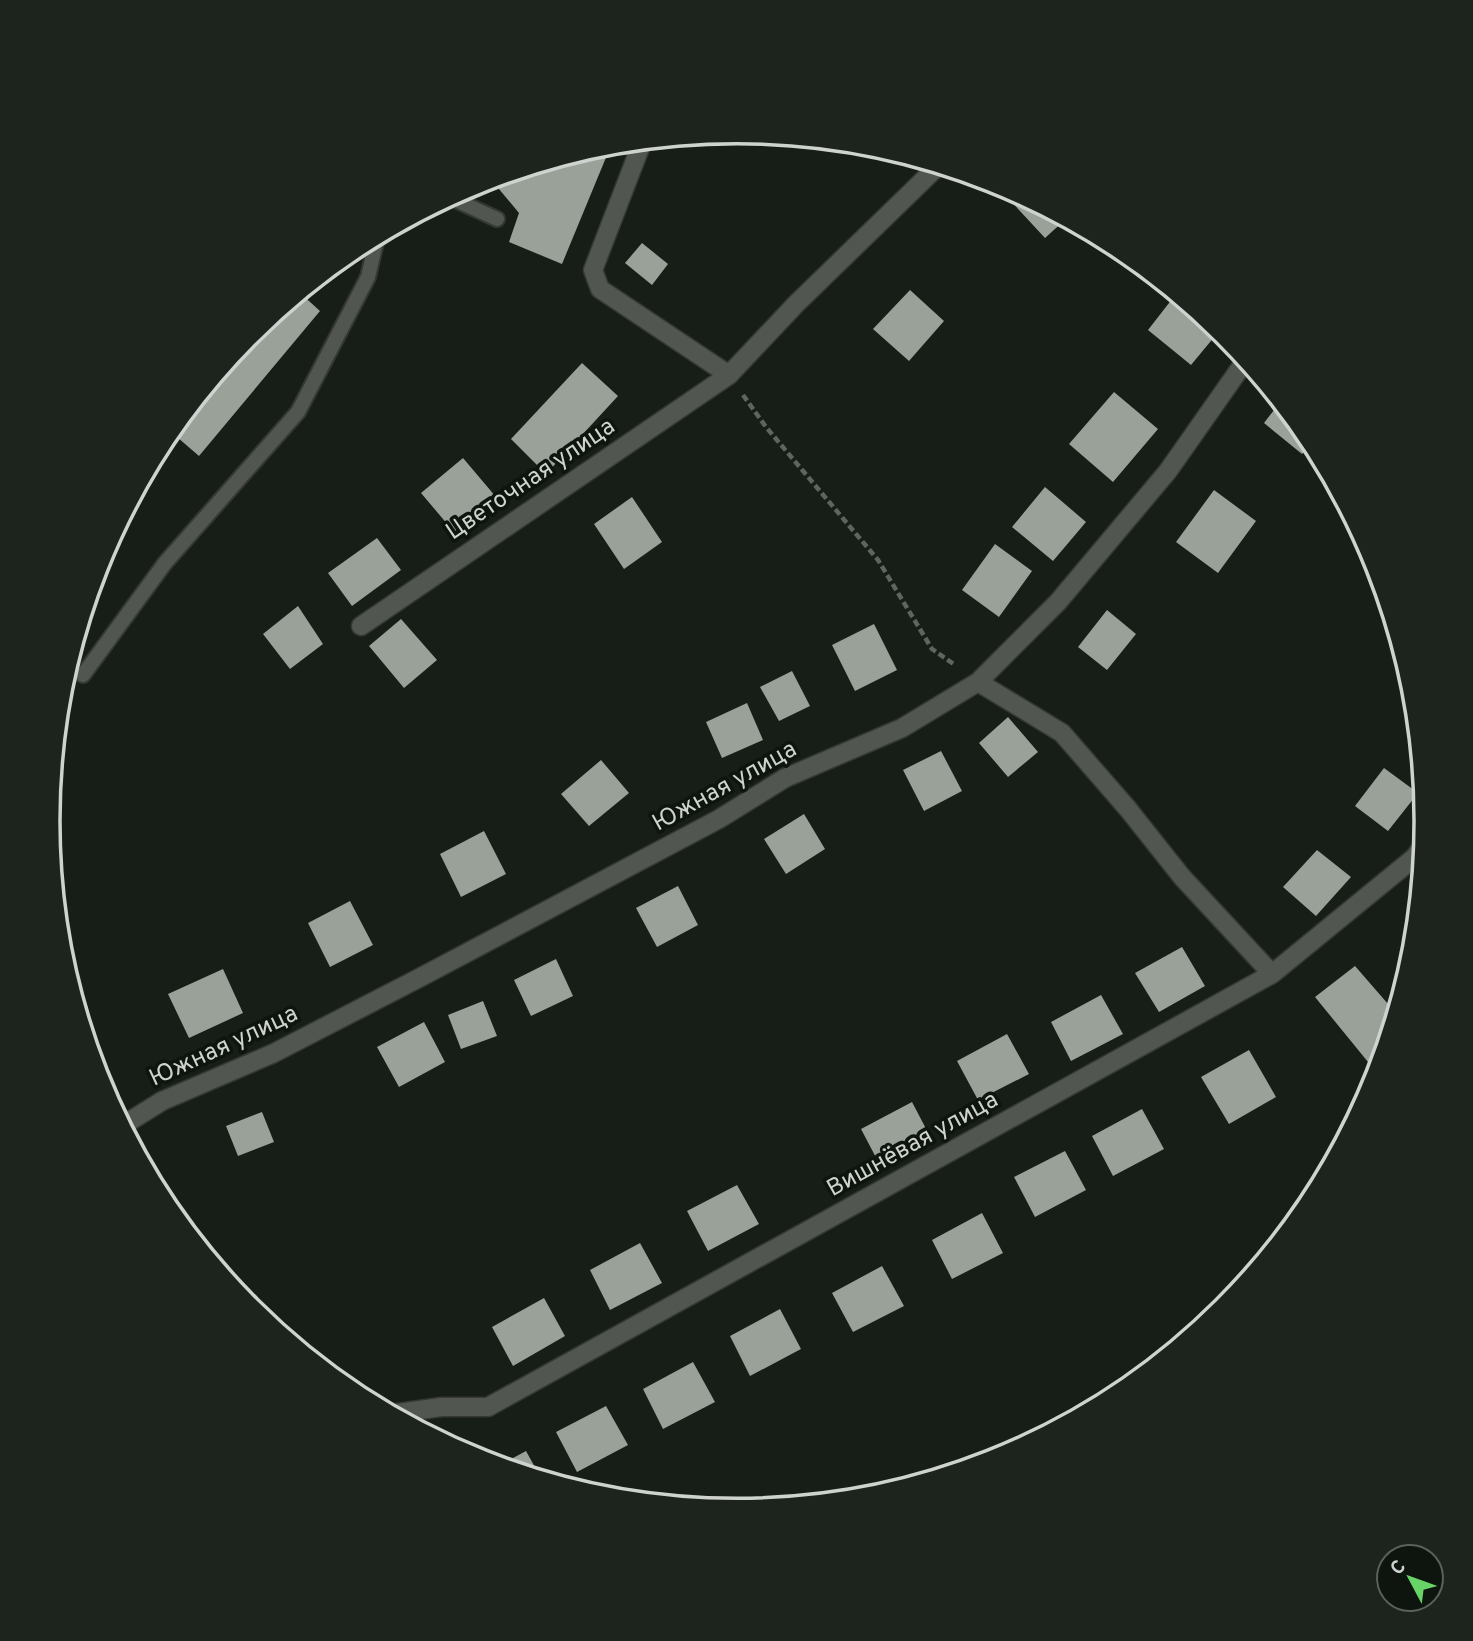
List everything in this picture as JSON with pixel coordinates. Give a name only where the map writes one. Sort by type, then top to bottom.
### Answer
[{"type":"street","points":[[639,151],[593,270],[600,289],[729,375]]},
{"type":"street","name":"Цветочная улица","points":[[362,626],[729,375],[796,304],[931,173]]},
{"type":"street","name":"Южная улица","points":[[130,1121],[162,1101],[274,1053],[409,984],[719,819],[785,778],[902,728],[978,682],[1058,602],[1151,491],[1240,368]]},
{"type":"street","points":[[978,682],[1062,733],[1182,877],[1272,975]]},
{"type":"street","name":"Вишнёвая улица","points":[[407,1412],[440,1407],[488,1407],[1272,975],[1412,859]]},
{"type":"lane","points":[[461,202],[497,219]]},
{"type":"lane","points":[[83,676],[166,563],[298,412],[368,277],[375,249]]},
{"type":"path","points":[[729,375],[766,427],[878,560],[932,649],[978,682]]},
{"type":"building","points":[[606,157],[562,264],[509,242],[519,213],[497,187],[561,167]]},
{"type":"building","points":[[1012,202],[1059,225],[1045,238]]},
{"type":"building","points":[[642,243],[668,264],[652,285],[625,263]]},
{"type":"building","points":[[910,290],[944,321],[909,361],[873,329]]},
{"type":"building","points":[[306,298],[320,311],[199,456],[178,438],[228,374]]},
{"type":"building","points":[[1170,301],[1212,339],[1191,365],[1148,330]]},
{"type":"building","points":[[582,363],[618,396],[546,474],[511,439]]},
{"type":"building","points":[[1114,392],[1158,429],[1113,482],[1069,444]]},
{"type":"building","points":[[1275,409],[1304,452],[1302,454],[1264,423]]},
{"type":"building","points":[[463,458],[496,497],[454,532],[421,493]]},
{"type":"building","points":[[1045,487],[1086,522],[1053,561],[1012,527]]},
{"type":"building","points":[[1214,490],[1256,521],[1218,573],[1176,542]]},
{"type":"building","points":[[632,497],[662,542],[624,569],[594,524]]},
{"type":"building","points":[[377,538],[401,570],[352,606],[328,573]]},
{"type":"building","points":[[995,544],[1032,571],[999,617],[962,590]]},
{"type":"building","points":[[298,606],[323,644],[290,669],[263,634]]},
{"type":"building","points":[[1107,610],[1136,634],[1107,670],[1078,647]]},
{"type":"building","points":[[401,619],[437,660],[404,688],[369,646]]},
{"type":"building","points":[[874,624],[897,670],[855,691],[832,645]]},
{"type":"building","points":[[792,671],[810,706],[779,721],[760,687]]},
{"type":"building","points":[[747,703],[763,740],[722,758],[706,722]]},
{"type":"building","points":[[1008,717],[1038,752],[1008,777],[979,743]]},
{"type":"building","points":[[941,751],[962,791],[924,811],[903,770]]},
{"type":"building","points":[[601,760],[629,793],[589,826],[561,794]]},
{"type":"building","points":[[1384,768],[1413,789],[1413,799],[1388,831],[1355,806]]},
{"type":"building","points":[[804,814],[825,849],[786,874],[764,839]]},
{"type":"building","points":[[484,831],[506,874],[461,897],[440,854]]},
{"type":"building","points":[[1317,850],[1351,877],[1316,916],[1283,887]]},
{"type":"building","points":[[678,886],[698,925],[657,947],[636,908]]},
{"type":"building","points":[[350,901],[373,945],[330,967],[308,923]]},
{"type":"building","points":[[1182,947],[1205,986],[1159,1012],[1135,973]]},
{"type":"building","points":[[556,959],[573,996],[531,1016],[514,980]]},
{"type":"building","points":[[1355,966],[1388,1004],[1368,1062],[1315,997]]},
{"type":"building","points":[[223,969],[243,1013],[189,1038],[168,994]]},
{"type":"building","points":[[1101,995],[1123,1034],[1071,1061],[1051,1022]]},
{"type":"building","points":[[483,1001],[497,1036],[461,1049],[448,1015]]},
{"type":"building","points":[[424,1022],[445,1062],[399,1087],[377,1047]]},
{"type":"building","points":[[1007,1034],[1029,1074],[978,1100],[957,1061]]},
{"type":"building","points":[[1249,1050],[1276,1097],[1229,1124],[1201,1077]]},
{"type":"building","points":[[912,1102],[933,1142],[882,1169],[861,1129]]},
{"type":"building","points":[[1142,1109],[1164,1149],[1113,1176],[1092,1136]]},
{"type":"building","points":[[262,1112],[274,1142],[238,1156],[226,1126]]},
{"type":"building","points":[[1065,1151],[1086,1190],[1035,1217],[1014,1177]]},
{"type":"building","points":[[737,1185],[759,1224],[708,1251],[687,1211]]},
{"type":"building","points":[[982,1213],[1003,1253],[952,1279],[932,1240]]},
{"type":"building","points":[[640,1243],[662,1283],[610,1310],[590,1270]]},
{"type":"building","points":[[882,1266],[904,1306],[853,1332],[832,1293]]},
{"type":"building","points":[[544,1298],[565,1336],[513,1366],[492,1327]]},
{"type":"building","points":[[780,1309],[801,1349],[750,1376],[730,1336]]},
{"type":"building","points":[[693,1362],[715,1402],[663,1429],[643,1389]]},
{"type":"building","points":[[606,1406],[628,1445],[577,1472],[556,1432]]},
{"type":"building","points":[[526,1451],[535,1466],[519,1462],[511,1459]]}]
